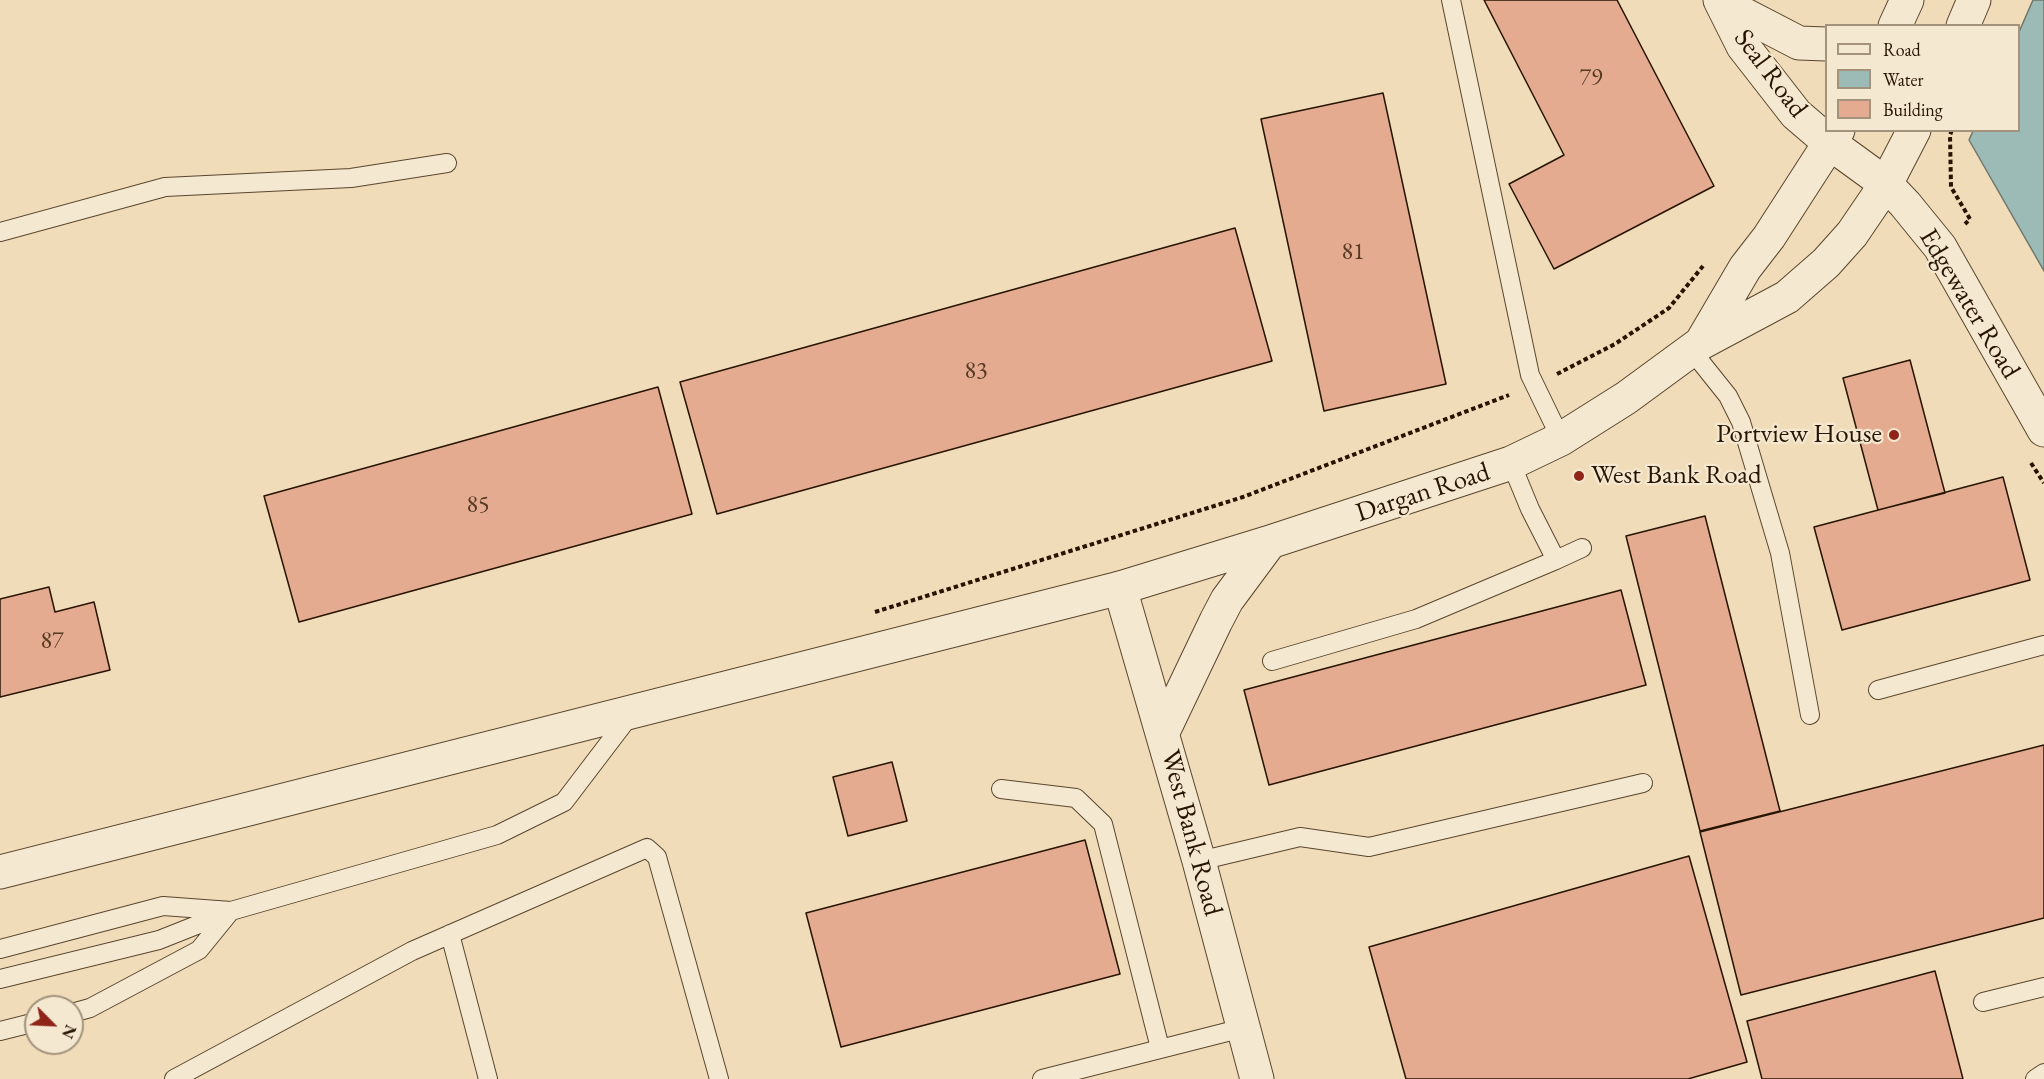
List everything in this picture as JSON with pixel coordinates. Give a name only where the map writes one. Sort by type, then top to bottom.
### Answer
[{"type":"street","points":[[1964,24],[1974,0]]},
{"type":"street","points":[[1721,1],[1799,43],[1825,44]]},
{"type":"street","name":"Seal Road","points":[[1721,1],[1743,46],[1776,91],[1796,114],[1825,132]]},
{"type":"street","name":"Dargan Road","points":[[0,872],[631,714],[1120,588],[1511,464],[1561,439],[1626,398],[1697,347],[1787,297],[1826,263],[1846,241],[1886,184],[1913,132]]},
{"type":"street","name":"Seal Road","points":[[1834,137],[1886,184]]},
{"type":"street","name":"Dargan Road","points":[[1697,347],[1745,268],[1769,237],[1834,137]]},
{"type":"street","name":"Edgewater Road","points":[[1886,184],[1940,247],[2044,430]]},
{"type":"street","points":[[1163,732],[1227,600],[1270,542]]},
{"type":"street","name":"West Bank Road","points":[[1120,588],[1199,861],[1257,1079]]},
{"type":"lane","points":[[1450,0],[1530,375],[1561,439]]},
{"type":"lane","points":[[0,232],[165,188],[351,178],[447,163]]},
{"type":"lane","points":[[1697,347],[1728,396],[1741,422],[1780,554],[1810,715]]},
{"type":"lane","points":[[1511,464],[1530,509],[1556,560]]},
{"type":"lane","points":[[1272,661],[1416,619],[1581,548]]},
{"type":"lane","points":[[1878,690],[2044,645]]},
{"type":"lane","points":[[0,979],[159,940],[231,911],[497,835],[564,802],[631,714]]},
{"type":"lane","points":[[1199,861],[1299,837],[1369,847],[1643,783]]},
{"type":"lane","points":[[1001,789],[1076,798],[1103,824],[1160,1048]]},
{"type":"lane","points":[[174,1079],[412,951],[647,848],[657,857],[719,1079]]},
{"type":"lane","points":[[0,949],[163,906],[231,911]]},
{"type":"lane","points":[[84,1010],[199,950],[231,911]]},
{"type":"lane","points":[[450,934],[488,1079]]},
{"type":"lane","points":[[1983,1002],[2044,987]]},
{"type":"lane","points":[[0,1031],[24,1025]]},
{"type":"lane","points":[[1042,1079],[1243,1028]]},
{"type":"lane","points":[[2035,1079],[2044,1073]]},
{"type":"path","points":[[1940,247],[1971,219],[1951,187],[1951,132]]},
{"type":"path","points":[[873,612],[1243,497],[1535,385],[1615,344],[1669,308],[1706,262]]},
{"type":"water","points":[[2033,0],[2044,0],[2044,271],[1969,140],[1973,132],[2020,132],[2020,30]]},
{"type":"building","points":[[1484,0],[1617,0],[1714,186],[1554,269],[1509,184],[1564,155]]},
{"type":"building","points":[[1383,93],[1446,384],[1324,411],[1261,119]]},
{"type":"building","points":[[1235,228],[1272,361],[717,514],[680,382]]},
{"type":"building","name":"Portview House","points":[[1910,360],[1945,493],[1878,510],[1843,378]]},
{"type":"building","points":[[658,387],[692,514],[299,622],[264,496]]},
{"type":"building","points":[[2003,477],[2030,580],[1842,630],[1814,527]]},
{"type":"building","points":[[1705,516],[1780,811],[1700,831],[1626,536]]},
{"type":"building","points":[[49,587],[55,612],[94,602],[110,670],[0,697],[0,599]]},
{"type":"building","points":[[1621,590],[1646,685],[1269,785],[1244,690]]},
{"type":"building","points":[[2044,745],[2044,918],[1741,995],[1700,832]]},
{"type":"building","points":[[892,762],[907,821],[848,836],[833,777]]},
{"type":"building","points":[[1085,840],[1120,974],[841,1047],[806,913]]},
{"type":"building","points":[[1689,856],[1747,1062],[1688,1079],[1406,1079],[1369,947]]},
{"type":"building","points":[[1935,971],[1963,1079],[1762,1079],[1747,1021]]},
{"type":"place","name":"Portview House","points":[[1894,435]]},
{"type":"place","name":"West Bank Road","points":[[1579,476]]}]
